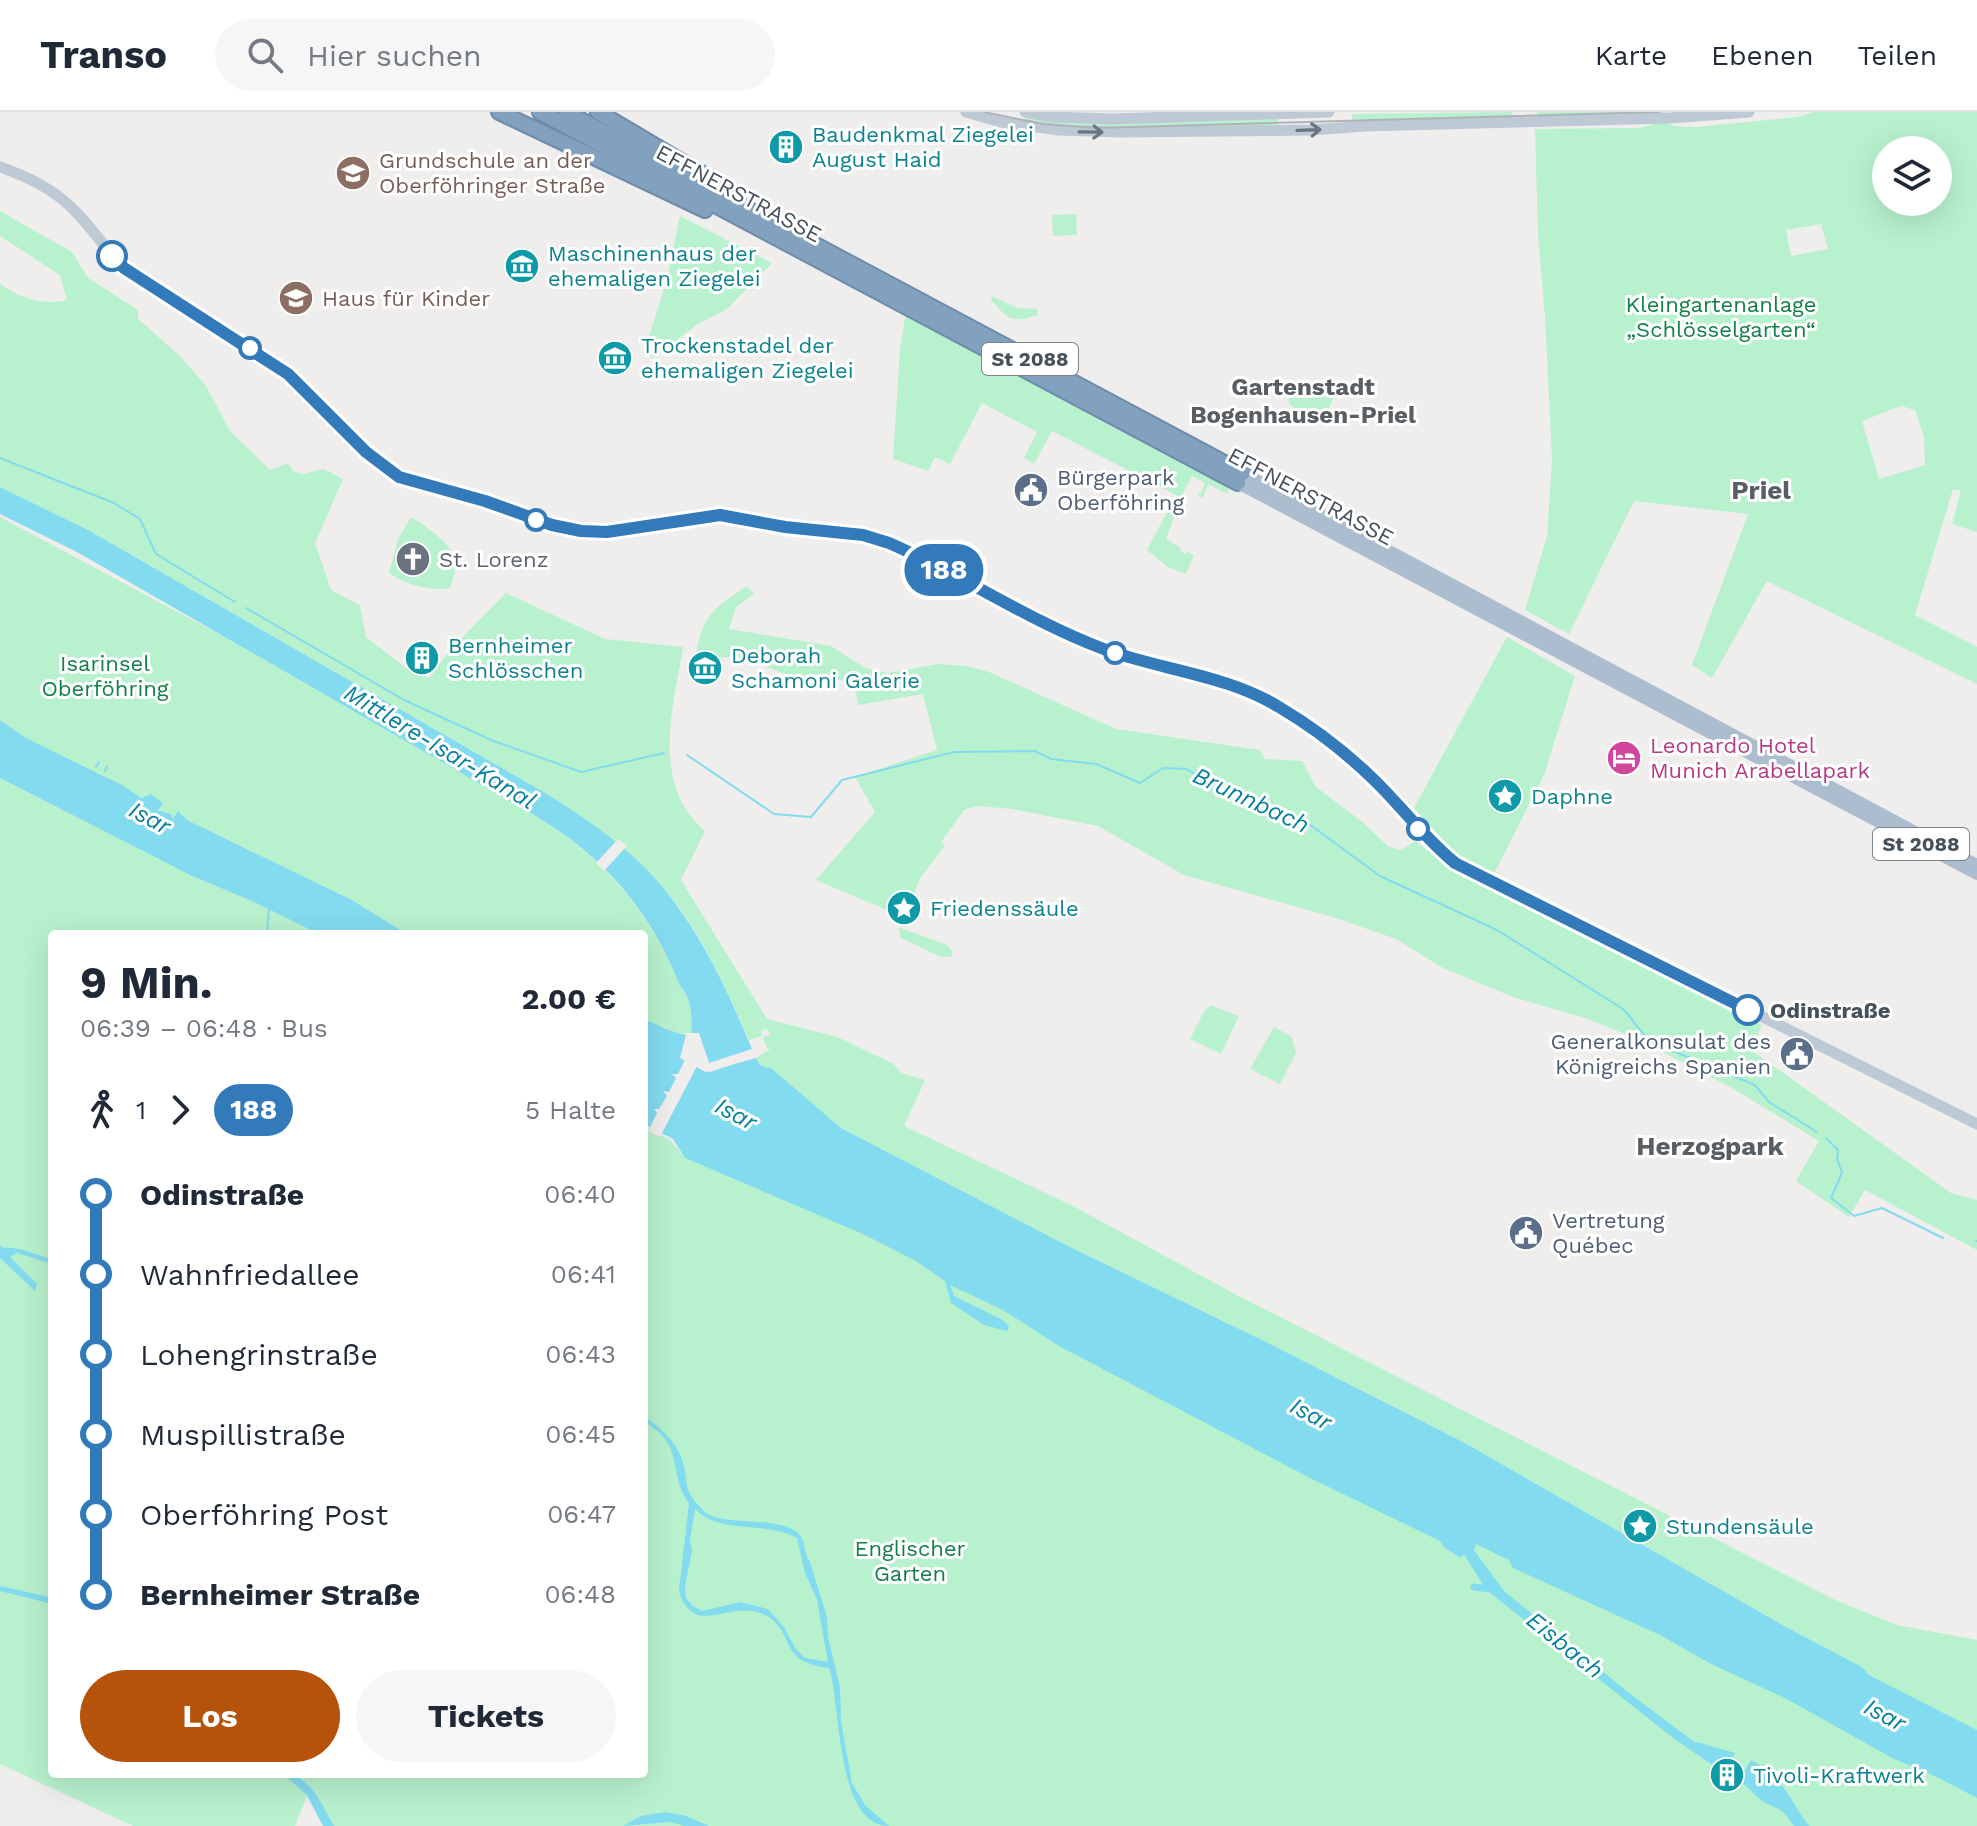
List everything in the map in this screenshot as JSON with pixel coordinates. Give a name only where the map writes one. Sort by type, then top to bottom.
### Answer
[{"type":"highway","points":[[499,112],[710,212],[753,219]]},
{"type":"highway","name":"EFFNERSTRASSE","points":[[540,112],[753,219],[1240,478]]},
{"type":"highway","name":"EFFNERSTRASSE","points":[[566,112],[753,219]]},
{"type":"highway","points":[[598,112],[725,188],[753,219]]},
{"type":"main road","points":[[966,112],[1014,124],[1068,131],[1119,132],[1312,130],[1749,112]]},
{"type":"main road","points":[[1025,112],[1113,119],[1329,112]]},
{"type":"main road","points":[[0,167],[50,189],[76,211],[124,268],[292,377],[366,452],[399,477],[485,501],[552,525],[581,531],[607,532],[720,515],[785,527],[863,535],[889,543],[1100,648],[1249,692],[1276,705],[1310,727],[1372,777],[1423,835],[1455,863],[1977,1124]]},
{"type":"main road","name":"EFFNERSTRASSE","points":[[1240,478],[1366,551],[1977,874]]},
{"type":"main road","name":"EFFNERSTRASSE","points":[[1240,478],[1977,865]]},
{"type":"green space","points":[[1512,112],[1512,120],[1352,124],[1352,114]]},
{"type":"green space","points":[[1537,112],[1667,112],[1667,115],[1537,119]]},
{"type":"green space","name":"Kleingartenanlage „Schlösselgarten“","points":[[1814,112],[1977,112],[1977,532],[1952,524],[1961,491],[1953,489],[1915,615],[1977,647],[1977,684],[1767,581],[1712,678],[1692,665],[1748,514],[1634,501],[1569,634],[1525,610],[1547,536],[1552,460],[1538,235],[1535,129],[1639,128],[1652,125],[1659,119],[1673,126],[1697,127],[1797,117]],"holes":[[[1821,224],[1828,249],[1791,256],[1786,230]],[[1901,406],[1915,410],[1924,438],[1925,465],[1879,479],[1862,421]]]},
{"type":"green space","points":[[1026,115],[1278,116],[1278,128],[1120,130],[1025,123]]},
{"type":"green space","points":[[0,211],[72,252],[88,278],[138,310],[138,319],[179,355],[206,386],[230,431],[270,470],[288,463],[294,472],[303,474],[323,469],[343,479],[315,543],[331,590],[360,605],[366,637],[406,668],[429,678],[451,649],[506,593],[605,639],[683,647],[671,720],[671,768],[677,791],[688,812],[705,831],[681,880],[767,1019],[837,1037],[894,1064],[901,1073],[925,1080],[904,1126],[1073,1206],[1233,1293],[1833,1599],[1897,1625],[1977,1640],[1977,1730],[1869,1675],[1862,1667],[1786,1627],[1463,1442],[1068,1246],[841,1128],[771,1068],[758,1063],[756,1058],[770,1049],[766,1047],[763,1037],[770,1035],[768,1029],[761,1030],[762,1036],[749,1040],[710,957],[681,910],[653,877],[578,815],[542,791],[88,530],[0,487],[0,284],[32,300],[67,300],[60,275],[0,236]]},
{"type":"green space","points":[[1076,214],[1077,235],[1053,236],[1052,215]]},
{"type":"green space","points":[[680,216],[772,263],[727,309],[698,324],[653,358],[644,352],[666,283]]},
{"type":"green space","points":[[992,296],[1017,308],[1037,309],[1038,315],[1012,318],[991,300]]},
{"type":"green space","points":[[906,312],[1229,485],[1228,494],[1208,484],[1203,498],[1197,494],[1201,493],[1205,483],[1192,476],[1183,493],[1166,539],[1181,548],[1180,551],[1186,554],[1188,551],[1194,556],[1186,574],[1168,567],[1147,550],[1176,495],[1052,431],[1034,464],[1024,458],[1037,432],[982,403],[950,464],[935,457],[928,471],[893,459],[900,348]]},
{"type":"green space","points":[[1294,387],[1335,394],[1323,423],[1290,405],[1288,400]]},
{"type":"green space","name":"Isarinsel Oberföhring","points":[[0,517],[230,640],[534,815],[581,848],[620,886],[652,930],[688,1000],[692,1017],[691,1033],[673,1032],[648,1021],[648,930],[401,930],[352,900],[187,820],[179,812],[173,819],[171,814],[157,809],[162,805],[147,797],[139,797],[124,786],[26,738],[0,720]]},
{"type":"green space","points":[[411,517],[436,534],[454,556],[455,572],[450,588],[418,586],[389,573],[398,539]]},
{"type":"green space","points":[[747,586],[754,594],[736,607],[729,629],[831,646],[865,668],[887,673],[939,664],[966,666],[989,672],[1116,729],[1260,750],[1265,759],[1302,761],[1316,787],[1389,847],[1401,850],[1416,841],[1453,871],[1762,1025],[1751,1050],[1951,1193],[1977,1200],[1977,1250],[1865,1190],[1849,1217],[1796,1181],[1819,1141],[1730,1087],[1642,1041],[1588,1019],[1513,997],[1443,968],[1396,939],[1336,918],[1184,875],[1098,826],[1012,809],[977,806],[964,810],[941,842],[945,845],[921,877],[906,911],[896,914],[816,880],[875,812],[855,777],[937,750],[923,694],[858,705],[849,681],[788,675],[740,657],[695,658],[711,614]]},
{"type":"green space","points":[[1507,637],[1575,676],[1544,775],[1494,874],[1458,857],[1414,808]]},
{"type":"green space","name":"Englischer Garten","points":[[0,778],[192,876],[311,930],[48,930],[48,1778],[648,1778],[648,1127],[671,1141],[685,1158],[920,1257],[1977,1792],[1977,1826],[323,1826],[307,1796],[295,1826],[133,1826],[0,1764]]},
{"type":"green space","points":[[898,927],[947,945],[953,952],[951,957],[941,957],[901,938]]},
{"type":"green space","points":[[1210,1005],[1239,1016],[1221,1054],[1190,1039]]},
{"type":"green space","points":[[1274,1027],[1292,1037],[1296,1053],[1280,1084],[1250,1069]]},
{"type":"water","name":"Mittlere-Isar-Kanal","points":[[0,487],[88,530],[542,791],[599,829],[650,873],[682,913],[721,979],[752,1049],[709,1063],[699,1033],[691,1033],[691,1011],[686,995],[653,930],[621,886],[559,831],[77,552],[0,514]]},
{"type":"water","name":"Isar","points":[[0,720],[26,738],[124,786],[141,798],[151,794],[163,804],[158,810],[171,814],[173,819],[178,811],[187,820],[352,900],[401,930],[311,930],[192,876],[0,778]]},
{"type":"water","points":[[648,1021],[686,1035],[680,1058],[706,1072],[756,1058],[758,1063],[771,1068],[841,1128],[1068,1246],[1463,1442],[1786,1627],[1862,1667],[1869,1675],[1977,1730],[1977,1798],[1892,1758],[1787,1699],[1711,1664],[1660,1635],[1513,1568],[1509,1560],[1476,1544],[1474,1550],[1504,1591],[1629,1693],[1693,1741],[1735,1753],[1724,1773],[1673,1738],[1489,1592],[1482,1590],[1482,1583],[1464,1554],[1461,1558],[1440,1541],[1310,1478],[1059,1346],[1003,1310],[950,1285],[954,1296],[1009,1326],[1007,1331],[984,1325],[951,1303],[945,1281],[916,1261],[863,1234],[685,1158],[673,1139],[648,1126]]},
{"type":"water","points":[[0,1245],[48,1258],[48,1263],[17,1253],[10,1257],[37,1284],[35,1291],[0,1258]]},
{"type":"water","points":[[648,1419],[674,1445],[684,1466],[689,1491],[705,1512],[724,1519],[791,1528],[801,1537],[827,1617],[828,1637],[840,1687],[841,1721],[852,1783],[865,1805],[889,1826],[871,1821],[859,1806],[849,1785],[829,1668],[801,1660],[775,1622],[765,1615],[747,1610],[697,1615],[683,1602],[679,1590],[689,1503],[682,1492],[671,1450],[657,1431],[648,1425]],"holes":[[[695,1509],[718,1522],[772,1530],[797,1538],[805,1573],[817,1600],[828,1662],[805,1658],[768,1609],[740,1602],[702,1611],[686,1598]]]},
{"type":"water","points":[[0,1586],[48,1597],[48,1603],[0,1591]]},
{"type":"water","points":[[1751,1760],[1778,1781],[1809,1826],[1794,1826],[1783,1812],[1761,1800],[1739,1781]]},
{"type":"water","points":[[288,1778],[299,1778],[308,1785],[334,1826],[323,1826],[307,1795]]},
{"type":"water","points":[[666,1812],[709,1826],[685,1826],[670,1822],[623,1826],[641,1816]]},
{"type":"pier","points":[[618,839],[627,846],[604,871],[596,863]]},
{"type":"pier","points":[[687,1033],[691,1034],[685,1055],[707,1067],[754,1054],[755,1057],[710,1072],[697,1066],[660,1137],[648,1131],[657,1113],[654,1109],[659,1109],[667,1096],[663,1091],[669,1092],[676,1078],[672,1074],[678,1074],[685,1060],[681,1057]]},
{"type":"waterway","name":"Brunnbach","points":[[0,458],[114,503],[140,519],[156,554],[235,602]]},
{"type":"waterway","name":"Brunnbach","points":[[246,608],[404,700],[491,740],[581,772],[664,753]]},
{"type":"waterway","name":"Brunnbach","points":[[687,755],[774,814],[811,817],[842,780],[954,752],[1035,751],[1051,759],[1096,764],[1140,783],[1163,768],[1186,769],[1259,801],[1265,807],[1298,816],[1380,876],[1497,930],[1623,1009],[1642,1032],[1657,1043]]},
{"type":"waterway","points":[[96,767],[99,762]]},
{"type":"waterway","points":[[105,771],[107,767]]},
{"type":"waterway","points":[[267,930],[269,909]]},
{"type":"waterway","name":"Brunnbach","points":[[1666,1048],[1755,1085],[1769,1102],[1817,1132]]},
{"type":"waterway","name":"Brunnbach","points":[[1826,1138],[1838,1150],[1837,1159],[1842,1173],[1831,1198],[1854,1216],[1882,1208],[1943,1238]]},
{"type":"waterway","points":[[1474,1587],[1491,1589]]},
{"type":"tram line","points":[[984,112],[1043,124],[1096,128],[1660,112]]},
{"type":"bus line","name":"188","points":[[112,256],[124,268],[288,374],[358,445],[399,477],[485,501],[552,525],[581,531],[607,532],[720,515],[806,530],[863,535],[900,547],[1100,648],[1249,692],[1276,705],[1310,727],[1372,777],[1423,835],[1455,863],[1748,1010]]},
{"type":"place","name":"Baudenkmal Ziegelei August Haid","points":[[786,147]]},
{"type":"place","name":"Grundschule an der Oberföhringer Straße","points":[[353,173]]},
{"type":"place","name":"Maschinenhaus der ehemaligen Ziegelei","points":[[522,266]]},
{"type":"place","name":"Haus für Kinder","points":[[296,298]]},
{"type":"place","name":"Trockenstadel der ehemaligen Ziegelei","points":[[615,358]]},
{"type":"place","name":"Bürgerpark Oberföhring","points":[[1031,490]]},
{"type":"place","name":"St. Lorenz","points":[[413,559]]},
{"type":"place","name":"Bernheimer Schlösschen","points":[[422,658]]},
{"type":"place","name":"Deborah Schamoni Galerie","points":[[705,668]]},
{"type":"place","name":"Leonardo Hotel Munich Arabellapark","points":[[1624,758]]},
{"type":"place","name":"Daphne","points":[[1505,796]]},
{"type":"place","name":"Friedenssäule","points":[[904,908]]},
{"type":"place","name":"Odinstraße","points":[[1748,1010]]},
{"type":"place","name":"Generalkonsulat des Königreichs Spanien","points":[[1797,1054]]},
{"type":"place","name":"Vertretung Québec","points":[[1526,1233]]},
{"type":"place","name":"Stundensäule","points":[[1640,1526]]},
{"type":"place","name":"Tivoli-Kraftwerk","points":[[1727,1775]]},
{"type":"district","name":"Gartenstadt Bogenhausen-Priel","points":[[1303,401]]},
{"type":"district","name":"Priel","points":[[1761,490]]},
{"type":"district","name":"Herzogpark","points":[[1710,1146]]},
{"type":"water label","name":"Eisbach","points":[[1565,1645]]}]
